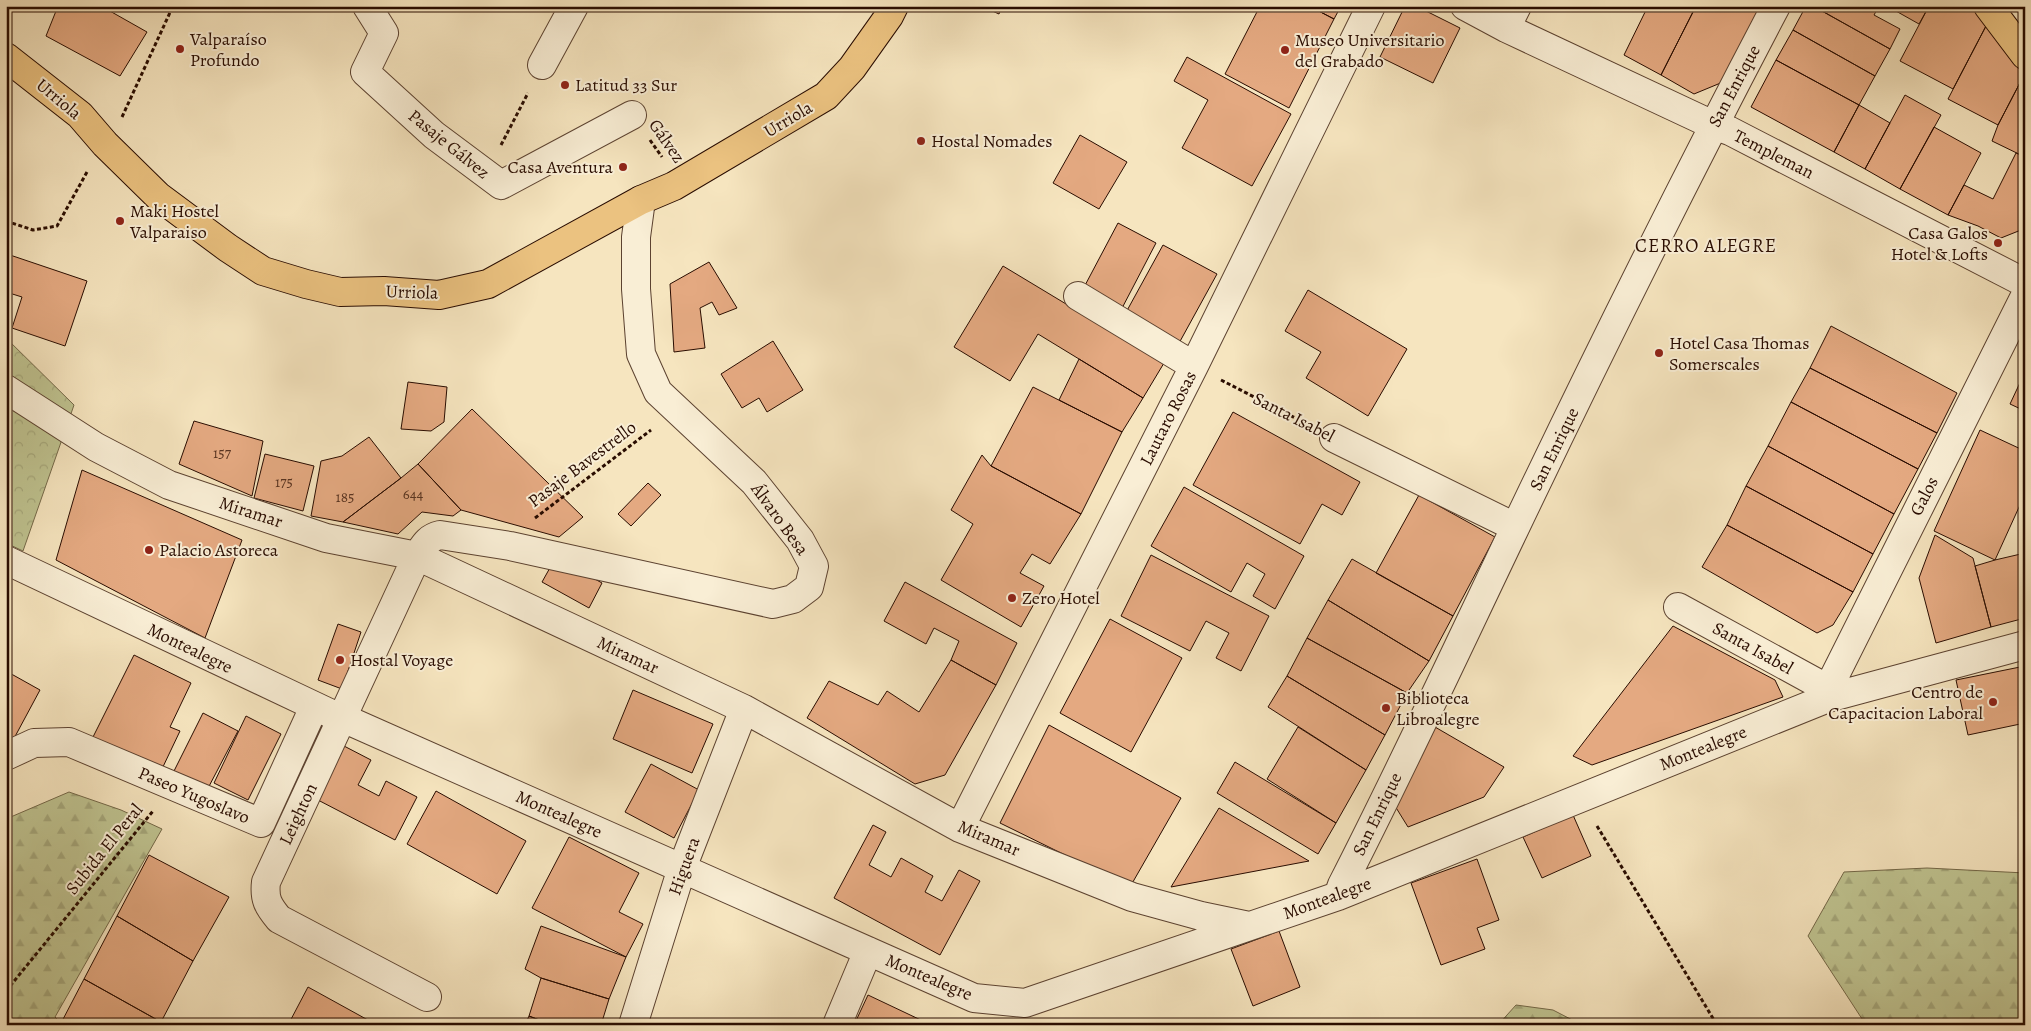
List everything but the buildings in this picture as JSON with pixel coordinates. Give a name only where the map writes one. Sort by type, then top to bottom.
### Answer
[{"type":"main road","name":"Urriola","points":[[6,56],[80,115],[105,144],[158,196],[262,271],[340,292],[384,291],[439,295],[488,284],[641,200],[680,182],[826,96],[852,68],[890,16],[894,6]]},
{"type":"main road","points":[[1988,6],[2025,54]]},
{"type":"street","name":"Pasaje Gálvez","points":[[367,6],[384,33],[365,72],[434,135],[501,186],[632,115]]},
{"type":"street","points":[[542,65],[574,6]]},
{"type":"street","name":"Lautaro Rosas","points":[[960,828],[1194,366],[1371,6]]},
{"type":"street","name":"Templeman","points":[[1465,6],[1512,17],[1713,125],[1730,131],[2025,283]]},
{"type":"street","name":"San Enrique","points":[[1338,896],[1342,884],[1384,803],[1515,527],[1713,125],[1776,6]]},
{"type":"street","name":"Álvaro Besa","points":[[417,556],[431,538],[440,535],[510,546],[773,604],[793,599],[809,587],[814,566],[800,540],[754,482],[658,392],[640,354],[636,289],[636,237],[641,200]]},
{"type":"street","points":[[1078,296],[1194,366]]},
{"type":"street","name":"Galos","points":[[1828,693],[2025,296]]},
{"type":"street","name":"Miramar","points":[[6,389],[96,447],[169,485],[326,538],[417,556],[744,710],[960,828],[1132,897],[1201,916],[1249,926]]},
{"type":"street","name":"Santa Isabel","points":[[1334,438],[1515,527]]},
{"type":"street","name":"Leighton","points":[[417,556],[266,882],[264,894],[272,910],[280,920],[427,997]]},
{"type":"street","name":"Montealegre","points":[[6,560],[342,720],[354,723],[974,998],[1025,1003],[1338,896],[1580,798],[1828,693],[2025,645]]},
{"type":"street","name":"Santa Isabel","points":[[1678,607],[1828,693]]},
{"type":"street","name":"Paseo Yugoslavo","points":[[6,756],[34,743],[69,742],[261,823],[314,707]]},
{"type":"street","name":"Higuera","points":[[633,1025],[682,868],[744,710]]},
{"type":"street","points":[[6,765],[48,756]]},
{"type":"street","points":[[837,1025],[868,951]]},
{"type":"path","points":[[121,120],[173,6]]},
{"type":"path","points":[[486,175],[542,65]]},
{"type":"path","name":"Gálvez","points":[[632,115],[680,182]]},
{"type":"path","points":[[6,221],[33,230],[57,226],[91,166]]},
{"type":"path","name":"Santa Isabel","points":[[1194,366],[1334,438]]},
{"type":"path","name":"Pasaje Bavestrello","points":[[527,523],[654,428]]},
{"type":"path","points":[[1580,798],[1718,1025]]},
{"type":"path","name":"Subida El Peral","points":[[6,991],[158,805]]},
{"type":"green space","points":[[6,338],[74,405],[23,551],[6,543]]},
{"type":"green space","points":[[69,792],[121,810],[162,829],[55,1017],[63,1025],[6,1025],[6,819]]},
{"type":"green space","points":[[1927,868],[2025,873],[2025,1025],[1866,1025],[1808,936],[1844,872]]},
{"type":"green space","points":[[1516,1005],[1553,1010],[1582,1025],[1498,1025]]},
{"type":"place","name":"Valparaíso Profundo","points":[[180,49]]},
{"type":"place","name":"Museo Universitario del Grabado","points":[[1285,50]]},
{"type":"place","name":"Latitud 33 Sur","points":[[565,85]]},
{"type":"place","name":"Hostal Nomades","points":[[921,141]]},
{"type":"place","name":"Casa Aventura","points":[[623,167]]},
{"type":"place","name":"Maki Hostel Valparaiso","points":[[120,221]]},
{"type":"place","name":"Casa Galos Hotel & Lofts","points":[[1998,243]]},
{"type":"place","name":"Hotel Casa Thomas Somerscales","points":[[1659,353]]},
{"type":"place","name":"Palacio Astoreca","points":[[149,550]]},
{"type":"place","name":"Zero Hotel","points":[[1012,598]]},
{"type":"place","name":"Hostal Voyage","points":[[340,660]]},
{"type":"place","name":"Centro de Capacitacion Laboral","points":[[1993,702]]},
{"type":"place","name":"Biblioteca Libroalegre","points":[[1386,708]]},
{"type":"district","name":"CERRO ALEGRE","points":[[1706,245]]}]
